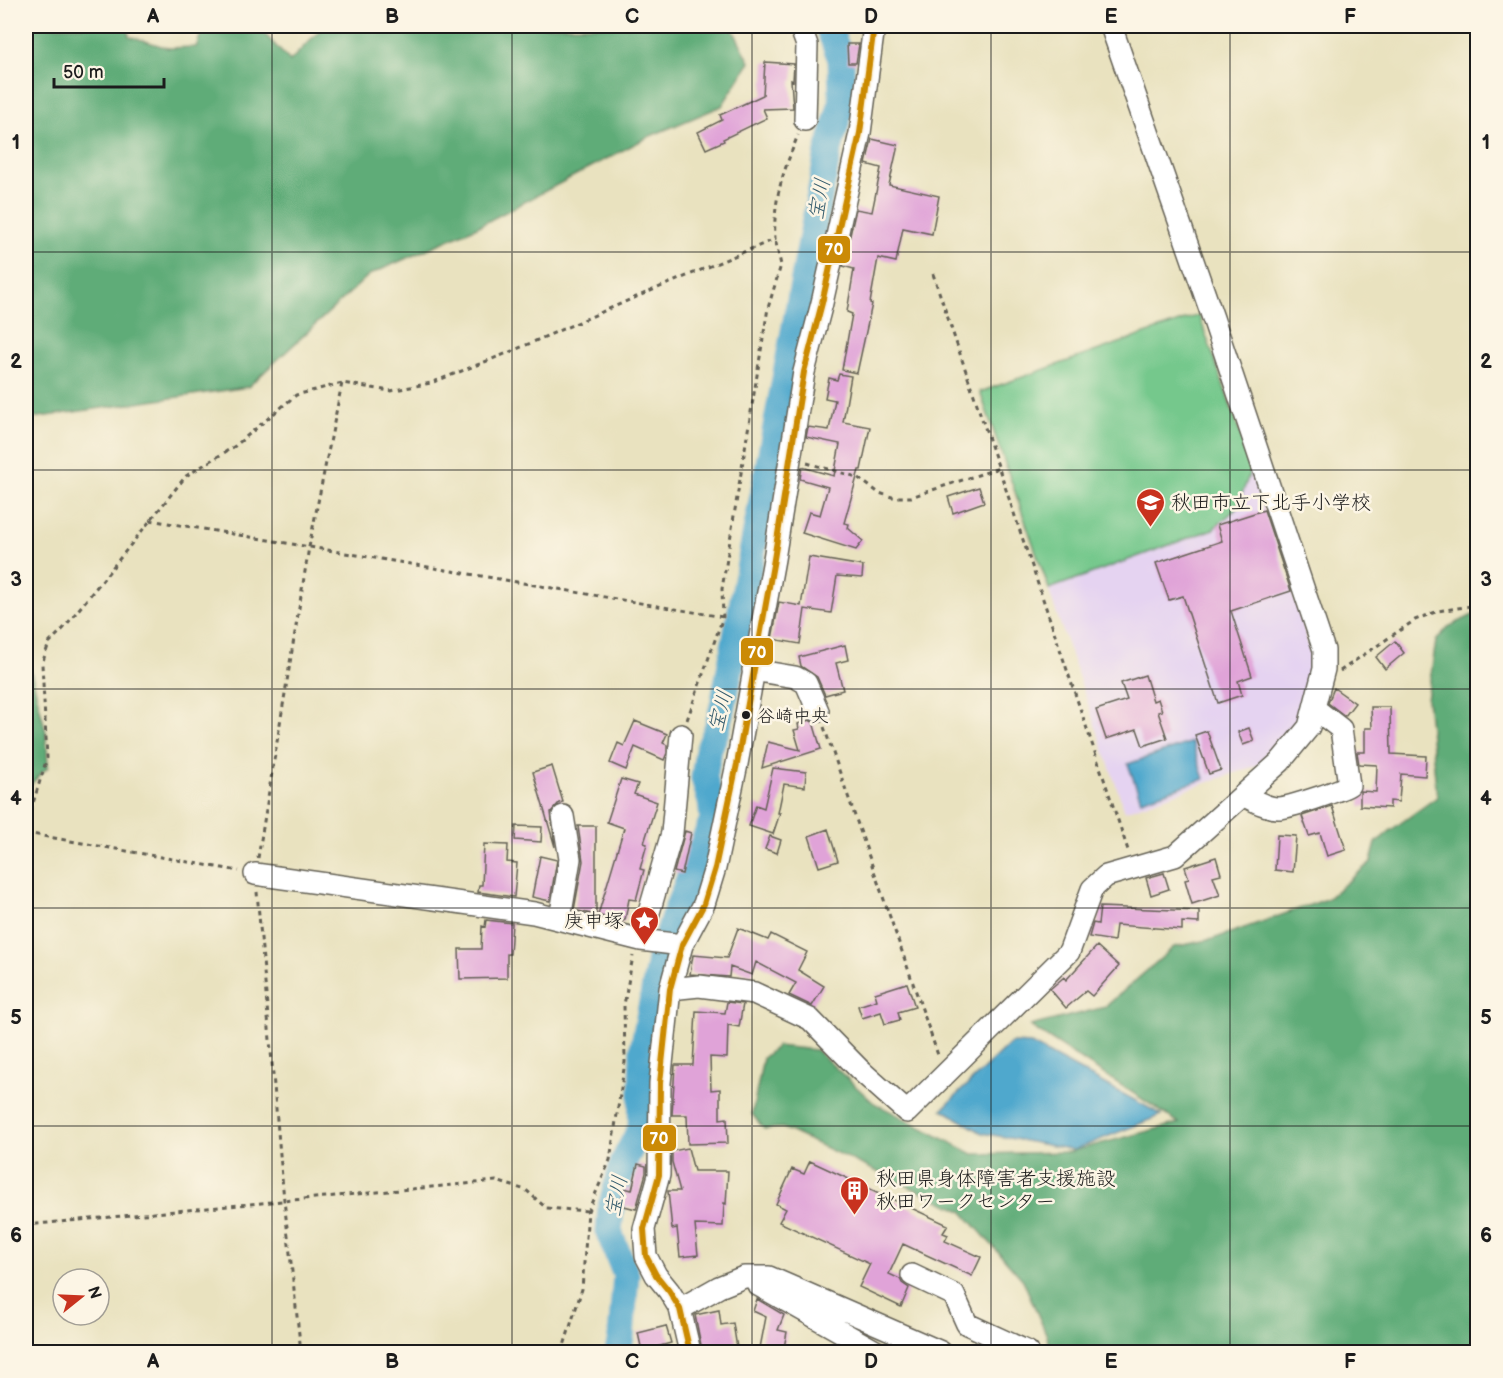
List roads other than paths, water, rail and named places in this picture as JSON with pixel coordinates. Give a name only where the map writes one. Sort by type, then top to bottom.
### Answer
[{"type":"street","points":[[800,26],[807,45],[805,120]]},
{"type":"street","points":[[690,1353],[680,1309],[656,1275],[646,1256],[644,1229],[659,1175],[660,1083],[670,989],[678,945],[704,904],[716,868],[753,670],[804,372],[860,133],[874,26]]},
{"type":"street","points":[[670,989],[699,986],[754,993],[810,1019],[860,1070],[906,1112],[1069,952],[1092,889],[1098,883],[1106,876],[1175,856],[1280,762],[1310,727],[1324,669],[1324,650],[1213,318],[1111,26]]},
{"type":"street","points":[[753,670],[795,677],[806,683],[818,711]]},
{"type":"street","points":[[1243,795],[1261,804],[1278,808],[1340,790],[1349,785],[1341,729],[1314,708]]},
{"type":"street","points":[[643,940],[672,832],[681,735]]},
{"type":"street","points":[[560,920],[570,859],[562,816]]},
{"type":"street","points":[[255,874],[534,913],[643,940],[678,945]]},
{"type":"street","points":[[912,1275],[954,1295],[967,1324],[1028,1353]]},
{"type":"street","points":[[680,1309],[719,1287],[744,1277],[769,1277],[941,1353]]},
{"type":"street","points":[[744,1277],[877,1353]]},
{"type":"water","points":[[1192,742],[1204,779],[1141,800],[1128,764]]},
{"type":"water","points":[[1011,1043],[1031,1044],[1162,1115],[1074,1150],[982,1133],[942,1109]]},
{"type":"waterway","name":"宝川","points":[[618,1352],[626,1275],[609,1232],[611,1207],[624,1161],[641,1128],[643,1049],[660,960],[674,917],[713,819],[704,778],[708,751],[723,706],[828,152],[842,102],[841,59],[828,26]]},
{"type":"place","name":"秋田市立下北手小学校","points":[[1150,528]]},
{"type":"place","name":"谷崎中央","points":[[746,715]]},
{"type":"place","name":"庚申塚","points":[[645,946]]},
{"type":"place","name":"秋田県身体障害者支援施設 秋田ワークセンター","points":[[855,1216]]}]
